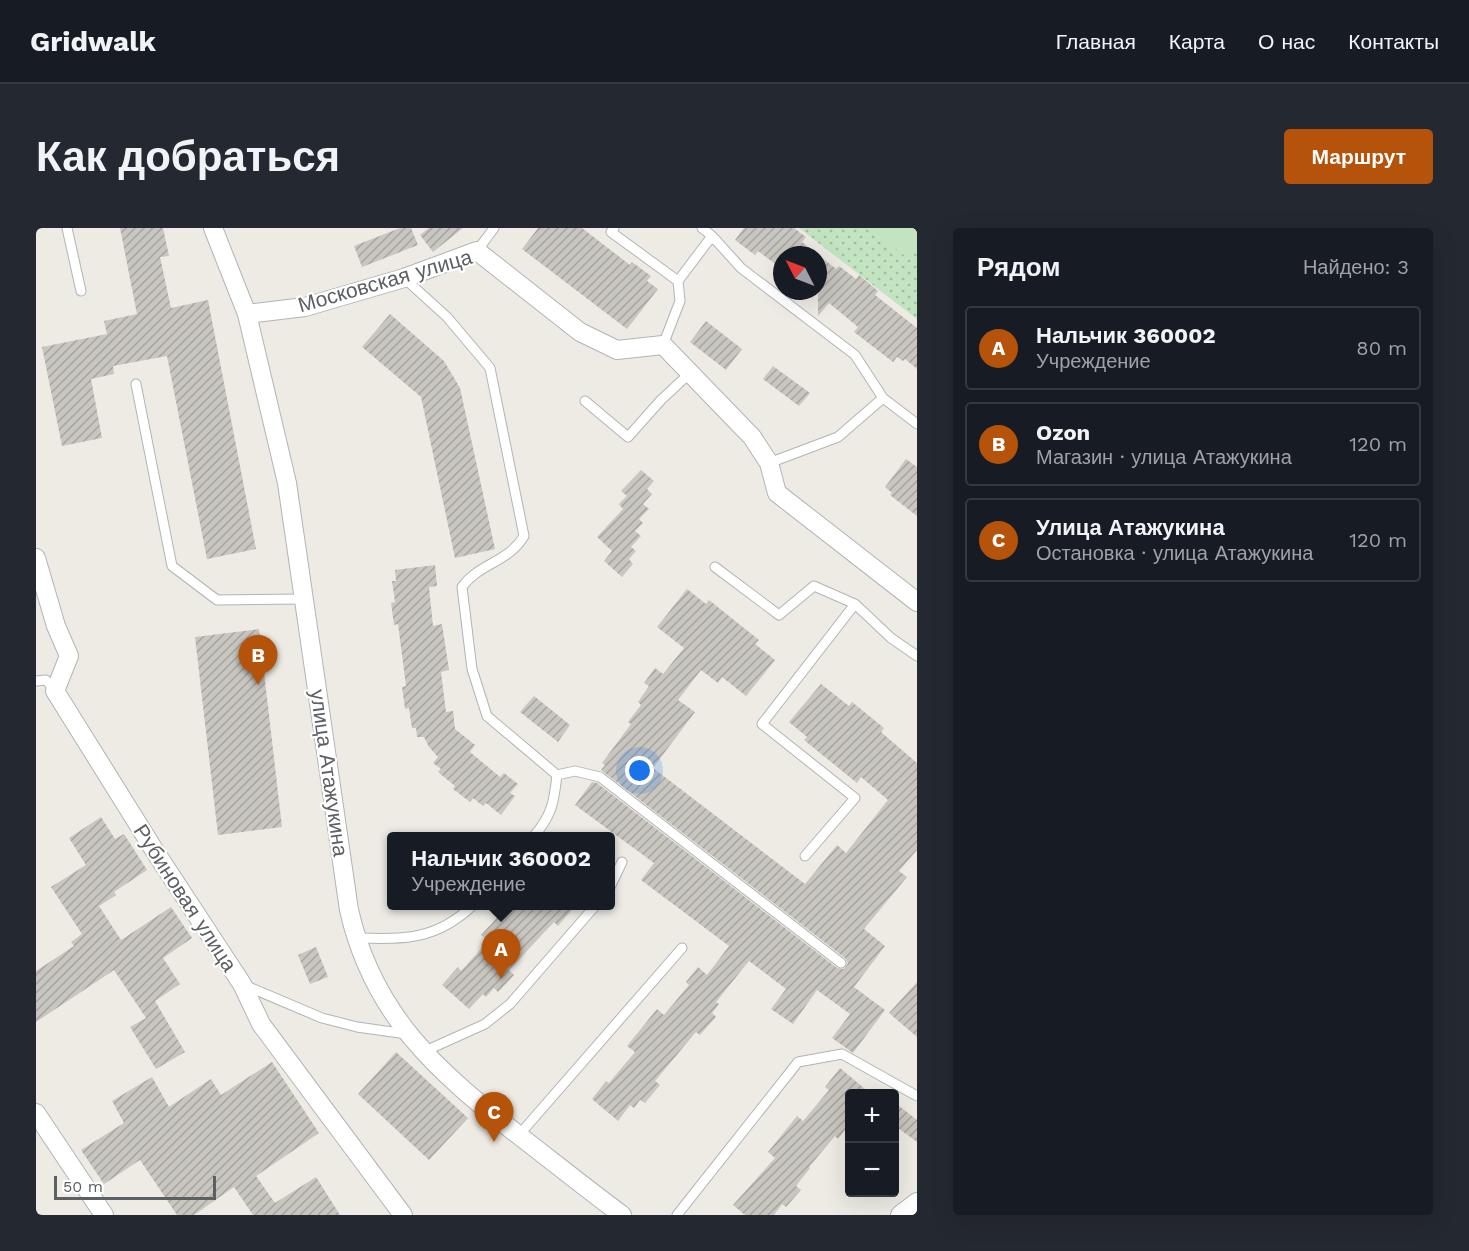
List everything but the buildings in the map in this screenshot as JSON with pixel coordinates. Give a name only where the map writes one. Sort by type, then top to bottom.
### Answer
[{"type":"street","name":"улица Атажукина","points":[[213,228],[247,314],[287,483],[349,910],[355,938],[366,968],[407,1034],[423,1052],[476,1100],[622,1215]]},
{"type":"street","name":"Московская улица","points":[[247,314],[305,307],[404,278],[477,251],[580,332],[617,350],[663,345]]},
{"type":"street","points":[[663,345],[752,437],[769,463],[777,493],[917,602]]},
{"type":"street","points":[[36,558],[56,626],[69,656],[55,691]]},
{"type":"street","name":"Рубиновая улица","points":[[55,691],[156,854],[242,984],[261,1024],[403,1215]]},
{"type":"street","points":[[36,1113],[104,1215]]},
{"type":"street","points":[[900,1215],[917,1202]]},
{"type":"lane","points":[[67,228],[81,291]]},
{"type":"lane","points":[[477,251],[494,228]]},
{"type":"lane","points":[[614,228],[611,232],[678,281]]},
{"type":"lane","points":[[702,228],[741,268],[855,355],[883,398],[917,424]]},
{"type":"lane","points":[[663,345],[680,301],[678,281],[712,236]]},
{"type":"lane","points":[[404,278],[447,316],[490,368],[524,536],[518,546],[506,557],[469,578],[462,587],[472,669],[487,716],[557,775]]},
{"type":"lane","points":[[585,401],[628,437],[690,372]]},
{"type":"lane","points":[[136,384],[172,566],[217,600],[305,598]]},
{"type":"lane","points":[[769,463],[838,437],[883,398]]},
{"type":"lane","points":[[715,567],[779,615],[814,586],[855,604],[891,638],[917,656]]},
{"type":"lane","points":[[805,856],[855,798],[762,724],[855,604]]},
{"type":"lane","points":[[36,681],[46,680],[55,691]]},
{"type":"lane","points":[[557,775],[575,771],[600,777],[841,963]]},
{"type":"lane","points":[[538,832],[548,820],[555,801],[557,775]]},
{"type":"lane","points":[[615,877],[622,862]]},
{"type":"lane","points":[[355,938],[397,939],[429,934],[459,918],[468,910]]},
{"type":"lane","points":[[423,1052],[485,1024],[510,1004],[592,910]]},
{"type":"lane","points":[[519,1135],[682,948]]},
{"type":"lane","points":[[242,984],[322,1018],[357,1027],[407,1034]]},
{"type":"lane","points":[[677,1215],[798,1062],[842,1053],[917,1096]]},
{"type":"green space","points":[[799,228],[917,228],[917,319],[827,250],[827,246],[822,246]]},
{"type":"green space","points":[[868,228],[917,228],[917,249],[909,259]]},
{"type":"place","name":"Ozon","points":[[258,685]]},
{"type":"place","name":"Нальчик 360002","points":[[501,979]]},
{"type":"place","name":"Улица Атажукина","points":[[494,1142]]}]
